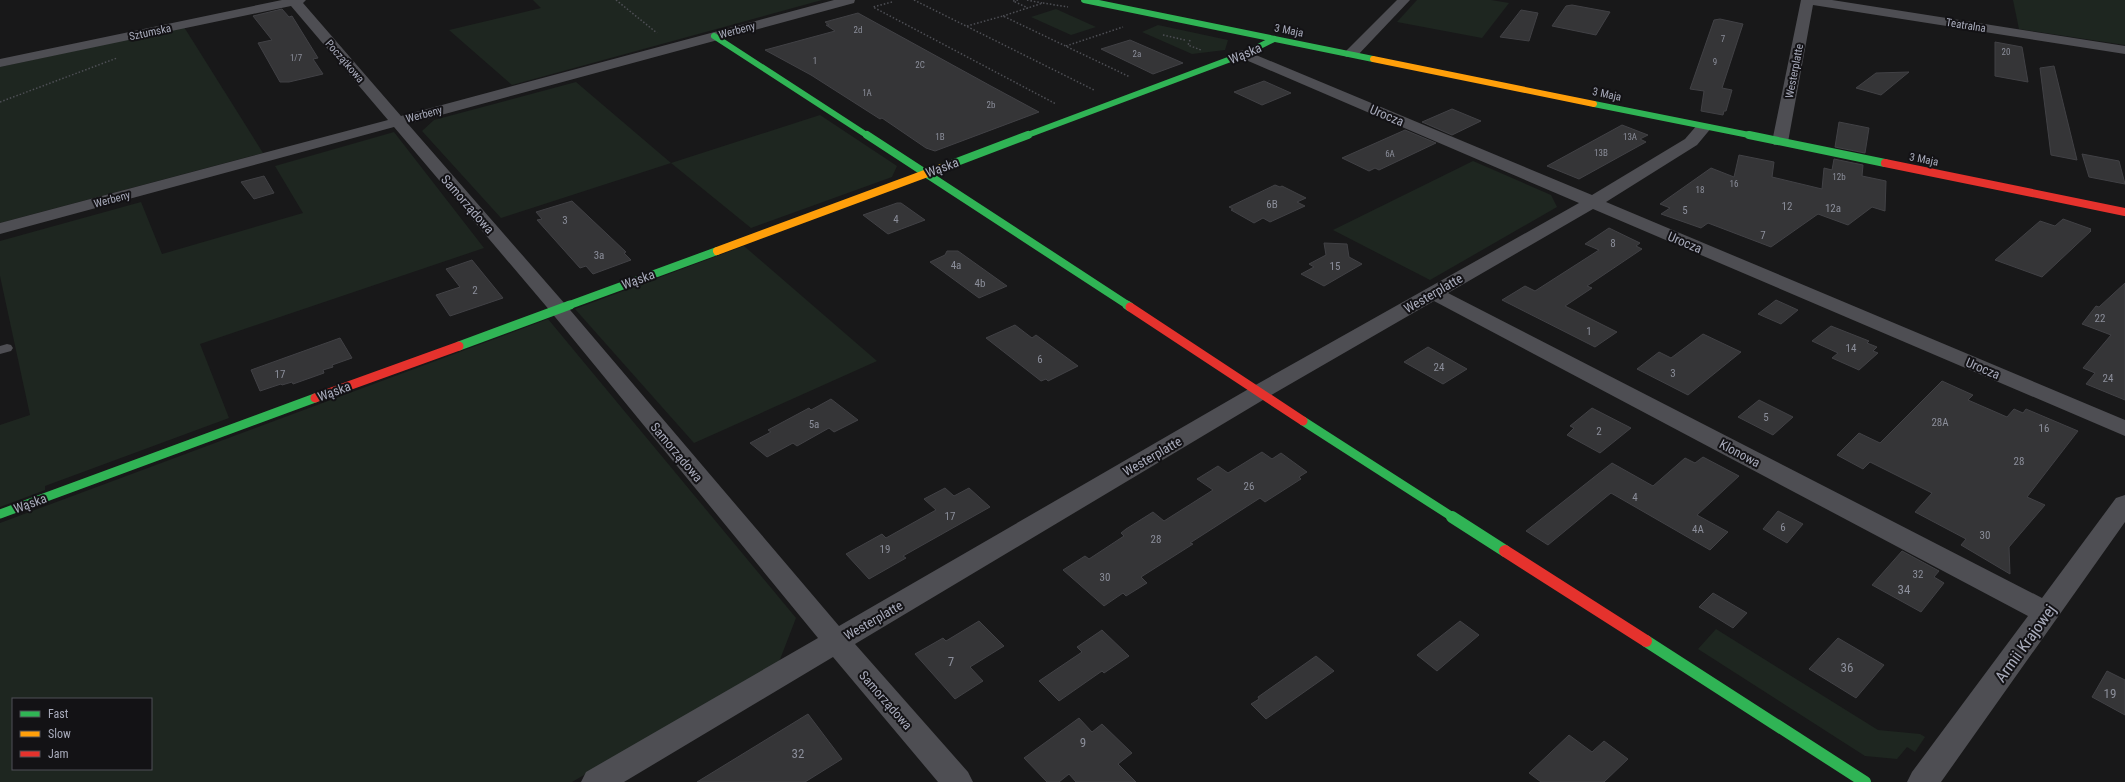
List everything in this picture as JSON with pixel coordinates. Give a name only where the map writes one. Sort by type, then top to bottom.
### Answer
[{"type":"street","name":"Sztumska","points":[[0,63],[296,0]]},
{"type":"street","name":"Początkowa","points":[[296,0],[398,122]]},
{"type":"street","name":"Werbeny","points":[[0,229],[849,0]]},
{"type":"street","name":"3 Maja","points":[[1084,0],[2125,212]]},
{"type":"street","points":[[1351,54],[1404,0]]},
{"type":"street","name":"Teatralna","points":[[1807,0],[2125,50]]},
{"type":"street","name":"Westerplatte","points":[[1780,142],[1807,0]]},
{"type":"street","points":[[714,36],[1260,392],[1865,782]]},
{"type":"street","name":"Wąska","points":[[0,514],[926,173],[1244,54],[1274,39]]},
{"type":"street","name":"Urocza","points":[[1244,54],[2125,429]]},
{"type":"street","name":"Samorządowa","points":[[398,122],[558,308],[836,641],[957,782]]},
{"type":"street","name":"Westerplatte","points":[[597,782],[1260,392],[1592,202],[1691,142],[1704,127]]},
{"type":"street","name":"Klonowa","points":[[1434,293],[2047,613]]},
{"type":"street","name":"Armii Krajowej","points":[[1923,782],[2125,504]]},
{"type":"path","points":[[616,0],[675,47]]},
{"type":"path","points":[[914,0],[1098,92],[1091,94]]},
{"type":"path","points":[[1018,0],[1013,1],[1028,8]]},
{"type":"path","points":[[1027,0],[1072,7]]},
{"type":"path","points":[[892,2],[873,7],[1059,105]]},
{"type":"path","points":[[967,26],[1043,3]]},
{"type":"path","points":[[1003,16],[1133,78]]},
{"type":"path","points":[[1066,46],[1123,27],[1122,26]]},
{"type":"path","points":[[1193,38],[1189,41],[1188,45],[1196,49],[1204,50]]},
{"type":"path","points":[[0,102],[122,56]]},
{"type":"shaded area","points":[[533,0],[822,0],[512,85],[449,30],[541,8]]},
{"type":"shaded area","points":[[1417,0],[1491,0],[1509,3],[1482,38],[1397,22]]},
{"type":"shaded area","points":[[2013,0],[2125,0],[2125,45],[2019,29]]},
{"type":"shaded area","points":[[1056,9],[1096,27],[1071,35],[1031,17]]},
{"type":"shaded area","points":[[1158,25],[1228,40],[1225,50],[1192,54],[1142,32]]},
{"type":"shaded area","points":[[184,27],[263,153],[0,223],[0,67]]},
{"type":"shaded area","points":[[576,82],[671,163],[501,218],[422,131],[434,120]]},
{"type":"shaded area","points":[[820,115],[897,166],[892,177],[751,228],[671,163]]},
{"type":"shaded area","points":[[394,132],[484,248],[200,344],[229,418],[45,486],[45,490],[0,507],[0,425],[30,415],[0,276],[0,241],[141,202],[162,254],[303,213],[275,166]]},
{"type":"shaded area","points":[[1473,161],[1551,195],[1557,207],[1430,280],[1333,230]]},
{"type":"shaded area","points":[[744,246],[877,361],[694,443],[575,309]]},
{"type":"shaded area","points":[[548,319],[796,618],[779,662],[572,782],[0,782],[0,523]]},
{"type":"shaded area","points":[[1716,629],[1878,730],[1920,734],[1925,737],[1915,752],[1907,747],[1897,759],[1865,756],[1698,649]]},
{"type":"building","points":[[1572,5],[1610,12],[1596,35],[1552,26],[1566,6]]},
{"type":"building","points":[[282,9],[289,17],[292,16],[318,58],[313,59],[323,74],[289,82],[280,82],[258,43],[272,40],[253,16]]},
{"type":"building","points":[[1521,10],[1538,13],[1529,41],[1500,37]]},
{"type":"building","points":[[858,13],[1039,112],[935,151],[926,148],[882,118],[880,119],[811,75],[765,50],[835,31],[826,25],[829,25],[825,22]]},
{"type":"building","points":[[1720,19],[1743,24],[1722,88],[1732,90],[1726,111],[1724,111],[1723,115],[1701,111],[1704,91],[1690,89],[1714,20]]},
{"type":"building","points":[[1130,40],[1183,63],[1153,74],[1101,49]]},
{"type":"building","points":[[1995,42],[2022,47],[2028,82],[1995,76]]},
{"type":"building","points":[[2054,66],[2077,160],[2051,155],[2040,68]]},
{"type":"building","points":[[1909,72],[1881,95],[1856,88],[1876,73]]},
{"type":"building","points":[[1264,81],[1291,93],[1262,105],[1234,92]]},
{"type":"building","points":[[1452,109],[1481,121],[1452,135],[1422,122]]},
{"type":"building","points":[[1839,122],[1869,128],[1865,153],[1835,147]]},
{"type":"building","points":[[1622,125],[1648,135],[1640,139],[1646,142],[1579,179],[1547,166]]},
{"type":"building","points":[[1405,130],[1436,143],[1379,170],[1375,168],[1369,171],[1342,158]]},
{"type":"building","points":[[2082,154],[2119,161],[2125,184],[2089,177]]},
{"type":"building","points":[[1739,155],[1774,162],[1772,177],[1822,189],[1824,168],[1832,170],[1834,159],[1863,165],[1862,176],[1886,181],[1885,211],[1872,207],[1848,225],[1818,214],[1771,247],[1708,223],[1701,228],[1661,214],[1670,208],[1660,204],[1711,168],[1734,177]]},
{"type":"building","points":[[264,176],[274,193],[254,199],[241,182]]},
{"type":"building","points":[[1275,185],[1280,187],[1282,186],[1306,198],[1297,202],[1305,206],[1270,222],[1263,218],[1254,223],[1231,210],[1233,209],[1229,207]]},
{"type":"building","points":[[572,201],[626,252],[624,253],[631,260],[593,274],[586,266],[580,268],[537,220],[542,219],[536,212]]},
{"type":"building","points":[[897,203],[901,203],[925,220],[888,234],[863,215]]},
{"type":"building","points":[[2063,219],[2091,229],[2091,231],[2042,277],[1995,260],[2040,221],[2055,226]]},
{"type":"building","points":[[1609,228],[1640,243],[1636,246],[1642,249],[1587,286],[1592,288],[1565,306],[1617,332],[1595,347],[1502,300],[1525,286],[1535,291],[1599,250],[1585,244]]},
{"type":"building","points":[[1324,243],[1347,244],[1349,257],[1362,264],[1324,286],[1301,274],[1314,267],[1309,264],[1326,255]]},
{"type":"building","points":[[947,251],[958,251],[1007,286],[979,298],[930,262],[945,255]]},
{"type":"building","points":[[472,260],[503,298],[450,316],[436,295],[460,287],[446,269]]},
{"type":"building","points":[[2125,283],[2125,400],[2086,384],[2095,373],[2083,368],[2111,335],[2082,324],[2096,306],[2099,307]]},
{"type":"building","points":[[1776,300],[1798,310],[1781,324],[1758,314]]},
{"type":"building","points":[[1015,325],[1032,338],[1036,335],[1078,366],[1048,381],[1046,379],[1041,381],[986,338]]},
{"type":"building","points":[[1831,326],[1869,341],[1867,343],[1877,347],[1873,351],[1878,353],[1859,370],[1832,358],[1838,353],[1812,341]]},
{"type":"building","points":[[1703,334],[1741,352],[1688,395],[1637,369],[1659,352],[1671,358]]},
{"type":"building","points":[[340,338],[352,358],[332,365],[333,367],[323,370],[324,373],[293,384],[292,382],[281,384],[260,391],[251,370]]},
{"type":"building","points":[[1428,347],[1467,369],[1443,384],[1404,362]]},
{"type":"building","points":[[1942,381],[1973,395],[1968,400],[2007,417],[2014,409],[2023,413],[2026,409],[2078,431],[2027,497],[2045,505],[2009,547],[2010,574],[1961,545],[1966,539],[1915,512],[1932,493],[1870,462],[1863,469],[1837,455],[1859,433],[1880,443]]},
{"type":"building","points":[[831,399],[858,420],[834,432],[829,428],[797,446],[793,443],[767,457],[750,443],[771,432],[768,430],[809,408],[811,410]]},
{"type":"building","points":[[1759,400],[1793,417],[1773,435],[1738,417]]},
{"type":"building","points":[[1592,408],[1631,428],[1600,453],[1567,435],[1574,428],[1570,426]]},
{"type":"building","points":[[1262,452],[1272,459],[1281,453],[1307,472],[1299,477],[1301,479],[1265,502],[1260,498],[1190,543],[1193,544],[1141,577],[1147,583],[1126,596],[1123,593],[1104,606],[1063,570],[1085,556],[1089,559],[1124,536],[1121,533],[1126,529],[1153,512],[1164,521],[1213,490],[1197,479],[1218,466],[1228,473]]},
{"type":"building","points":[[1703,457],[1739,476],[1697,515],[1728,532],[1710,550],[1611,493],[1548,545],[1526,531],[1612,463],[1653,486],[1685,458],[1695,463]]},
{"type":"building","points":[[945,488],[954,496],[969,488],[990,507],[903,556],[906,558],[869,579],[846,554],[882,534],[886,538],[936,510],[924,499]]},
{"type":"building","points":[[1778,511],[1803,524],[1787,543],[1763,529]]},
{"type":"building","points":[[1902,551],[1939,571],[1934,577],[1944,583],[1921,612],[1872,585]]},
{"type":"building","points":[[1713,593],[1747,613],[1733,628],[1699,607]]},
{"type":"building","points":[[979,621],[1004,646],[970,667],[983,681],[955,699],[915,654],[943,638],[946,641]]},
{"type":"building","points":[[1460,621],[1479,635],[1437,671],[1417,655]]},
{"type":"building","points":[[1102,630],[1129,656],[1104,673],[1102,671],[1059,701],[1039,681],[1082,652],[1077,647]]},
{"type":"building","points":[[1838,638],[1884,665],[1856,698],[1809,669]]},
{"type":"building","points":[[1316,656],[1334,671],[1266,719],[1251,704],[1259,699],[1258,697]]},
{"type":"building","points":[[2107,671],[2125,680],[2125,715],[2092,697]]},
{"type":"building","points":[[808,714],[842,759],[805,782],[697,782]]},
{"type":"building","points":[[1079,718],[1092,732],[1102,724],[1132,753],[1118,764],[1136,782],[1076,782],[1069,774],[1059,782],[1047,782],[1024,758]]},
{"type":"building","points":[[1569,735],[1592,752],[1604,741],[1628,759],[1604,782],[1541,782],[1529,773]]},
{"type":"traffic: fast","points":[[1084,0],[1373,59]]},
{"type":"traffic: fast","points":[[714,36],[1130,307]]},
{"type":"traffic: fast","points":[[941,168],[1244,54],[1274,39]]},
{"type":"traffic: fast","points":[[1594,104],[1885,163]]},
{"type":"traffic: fast","points":[[459,346],[717,251]]},
{"type":"traffic: fast","points":[[0,514],[315,398]]},
{"type":"traffic: fast","points":[[1303,421],[1505,551]]},
{"type":"traffic: fast","points":[[1646,641],[1865,782]]},
{"type":"traffic: slow","points":[[1373,59],[1594,104]]},
{"type":"traffic: slow","points":[[717,251],[941,168]]},
{"type":"traffic: jam","points":[[1885,163],[2125,212]]},
{"type":"traffic: jam","points":[[1130,307],[1303,421]]},
{"type":"traffic: jam","points":[[315,398],[459,346]]},
{"type":"traffic: jam","points":[[1505,551],[1646,641]]}]
